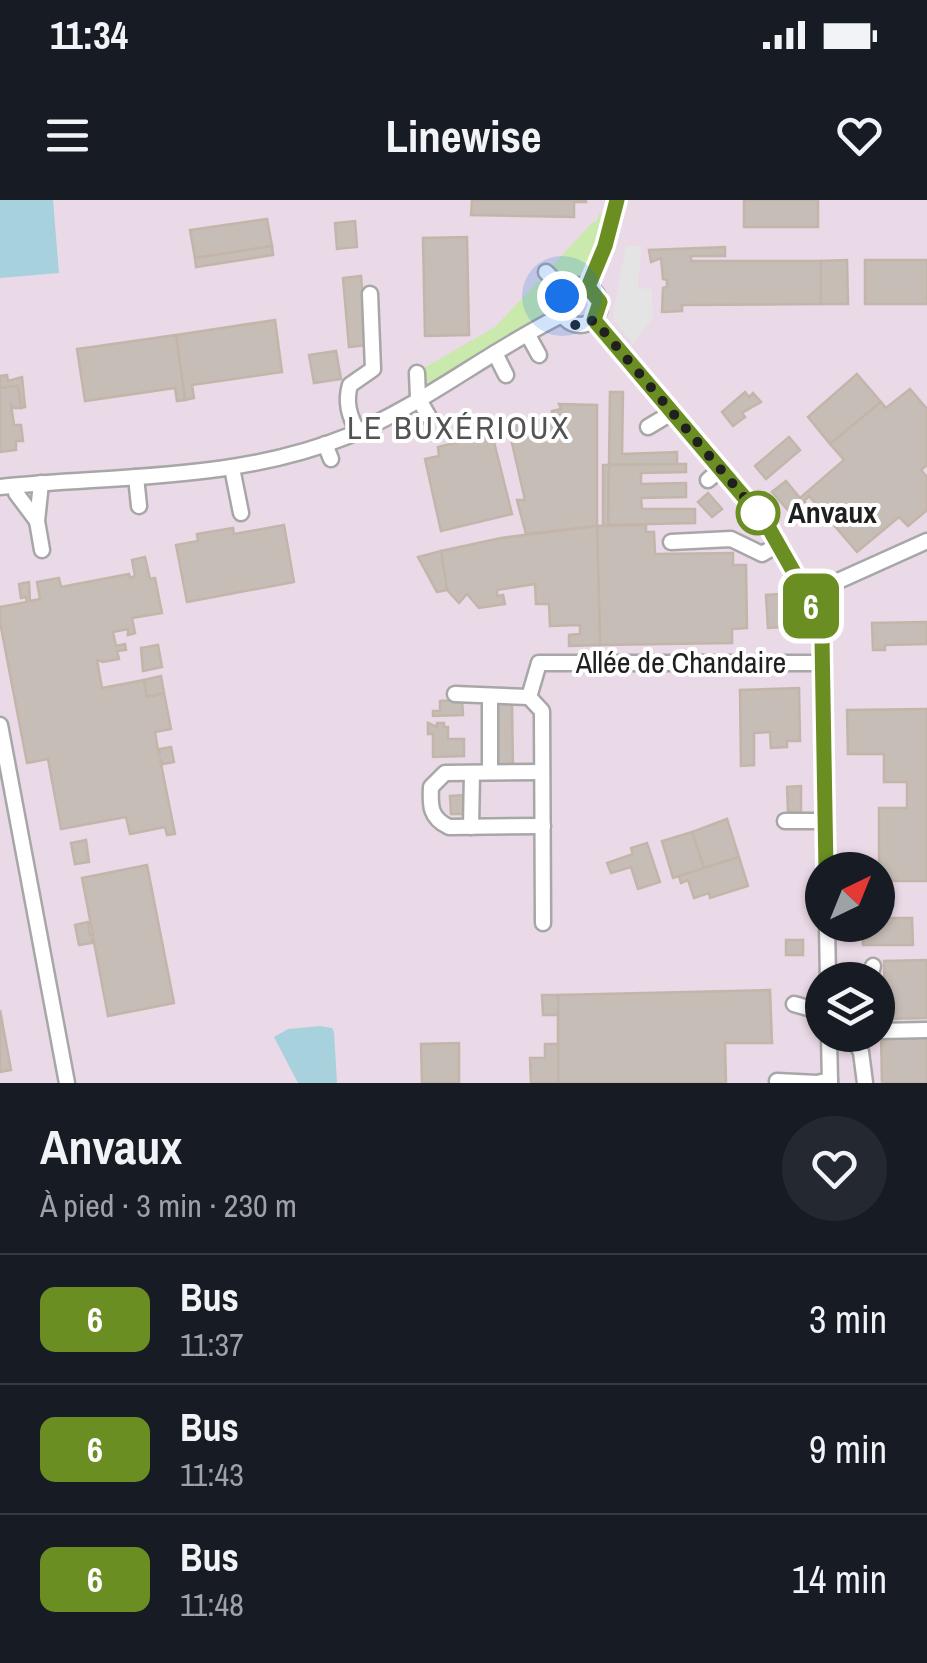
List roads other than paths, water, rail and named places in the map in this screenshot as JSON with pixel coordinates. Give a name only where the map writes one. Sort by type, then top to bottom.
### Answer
[{"type":"street","points":[[588,287],[605,246],[617,200]]},
{"type":"street","points":[[546,272],[566,291]]},
{"type":"street","points":[[576,286],[588,287],[600,302],[594,320],[578,326],[562,316],[560,303],[566,291],[576,286]]},
{"type":"street","points":[[358,432],[350,418],[347,397],[350,385],[373,369],[370,294]]},
{"type":"street","points":[[0,487],[232,468],[326,444],[358,432],[562,316]]},
{"type":"street","points":[[594,320],[779,544],[808,595],[822,640],[826,852]]},
{"type":"street","points":[[528,335],[539,356]]},
{"type":"street","points":[[494,353],[506,375]]},
{"type":"street","points":[[417,372],[418,398],[430,417]]},
{"type":"street","points":[[648,427],[673,412]]},
{"type":"street","points":[[326,444],[331,459]]},
{"type":"street","points":[[232,468],[241,513]]},
{"type":"street","points":[[708,480],[721,470]]},
{"type":"street","points":[[136,477],[140,506]]},
{"type":"street","points":[[41,483],[36,521],[42,550]]},
{"type":"street","points":[[16,493],[36,521]]},
{"type":"street","points":[[671,542],[731,539],[762,554],[779,544]]},
{"type":"street","points":[[808,595],[927,541]]},
{"type":"street","name":"Allée de Chandaire","points":[[529,697],[539,663],[822,663]]},
{"type":"street","points":[[455,694],[529,697],[542,710],[543,923]]},
{"type":"street","points":[[490,696],[490,772]]},
{"type":"street","points":[[0,725],[68,1083]]},
{"type":"street","points":[[472,772],[472,827]]},
{"type":"street","points":[[542,772],[445,773],[431,787],[430,800],[432,813],[449,827],[542,826]]},
{"type":"street","points":[[786,821],[826,820]]},
{"type":"street","points":[[794,1004],[805,1007]]},
{"type":"street","points":[[895,1030],[927,1030]]},
{"type":"street","points":[[776,1081],[830,1081],[829,1052]]},
{"type":"street","points":[[861,1052],[865,1083]]},
{"type":"water","points":[[0,200],[53,200],[59,273],[0,278]]},
{"type":"water","points":[[320,1026],[334,1032],[337,1083],[298,1083],[274,1037],[288,1029]]},
{"type":"place","name":"Anvaux","points":[[758,513]]},
{"type":"district","name":"LE BUXÉRIOUX","points":[[459,428]]}]
